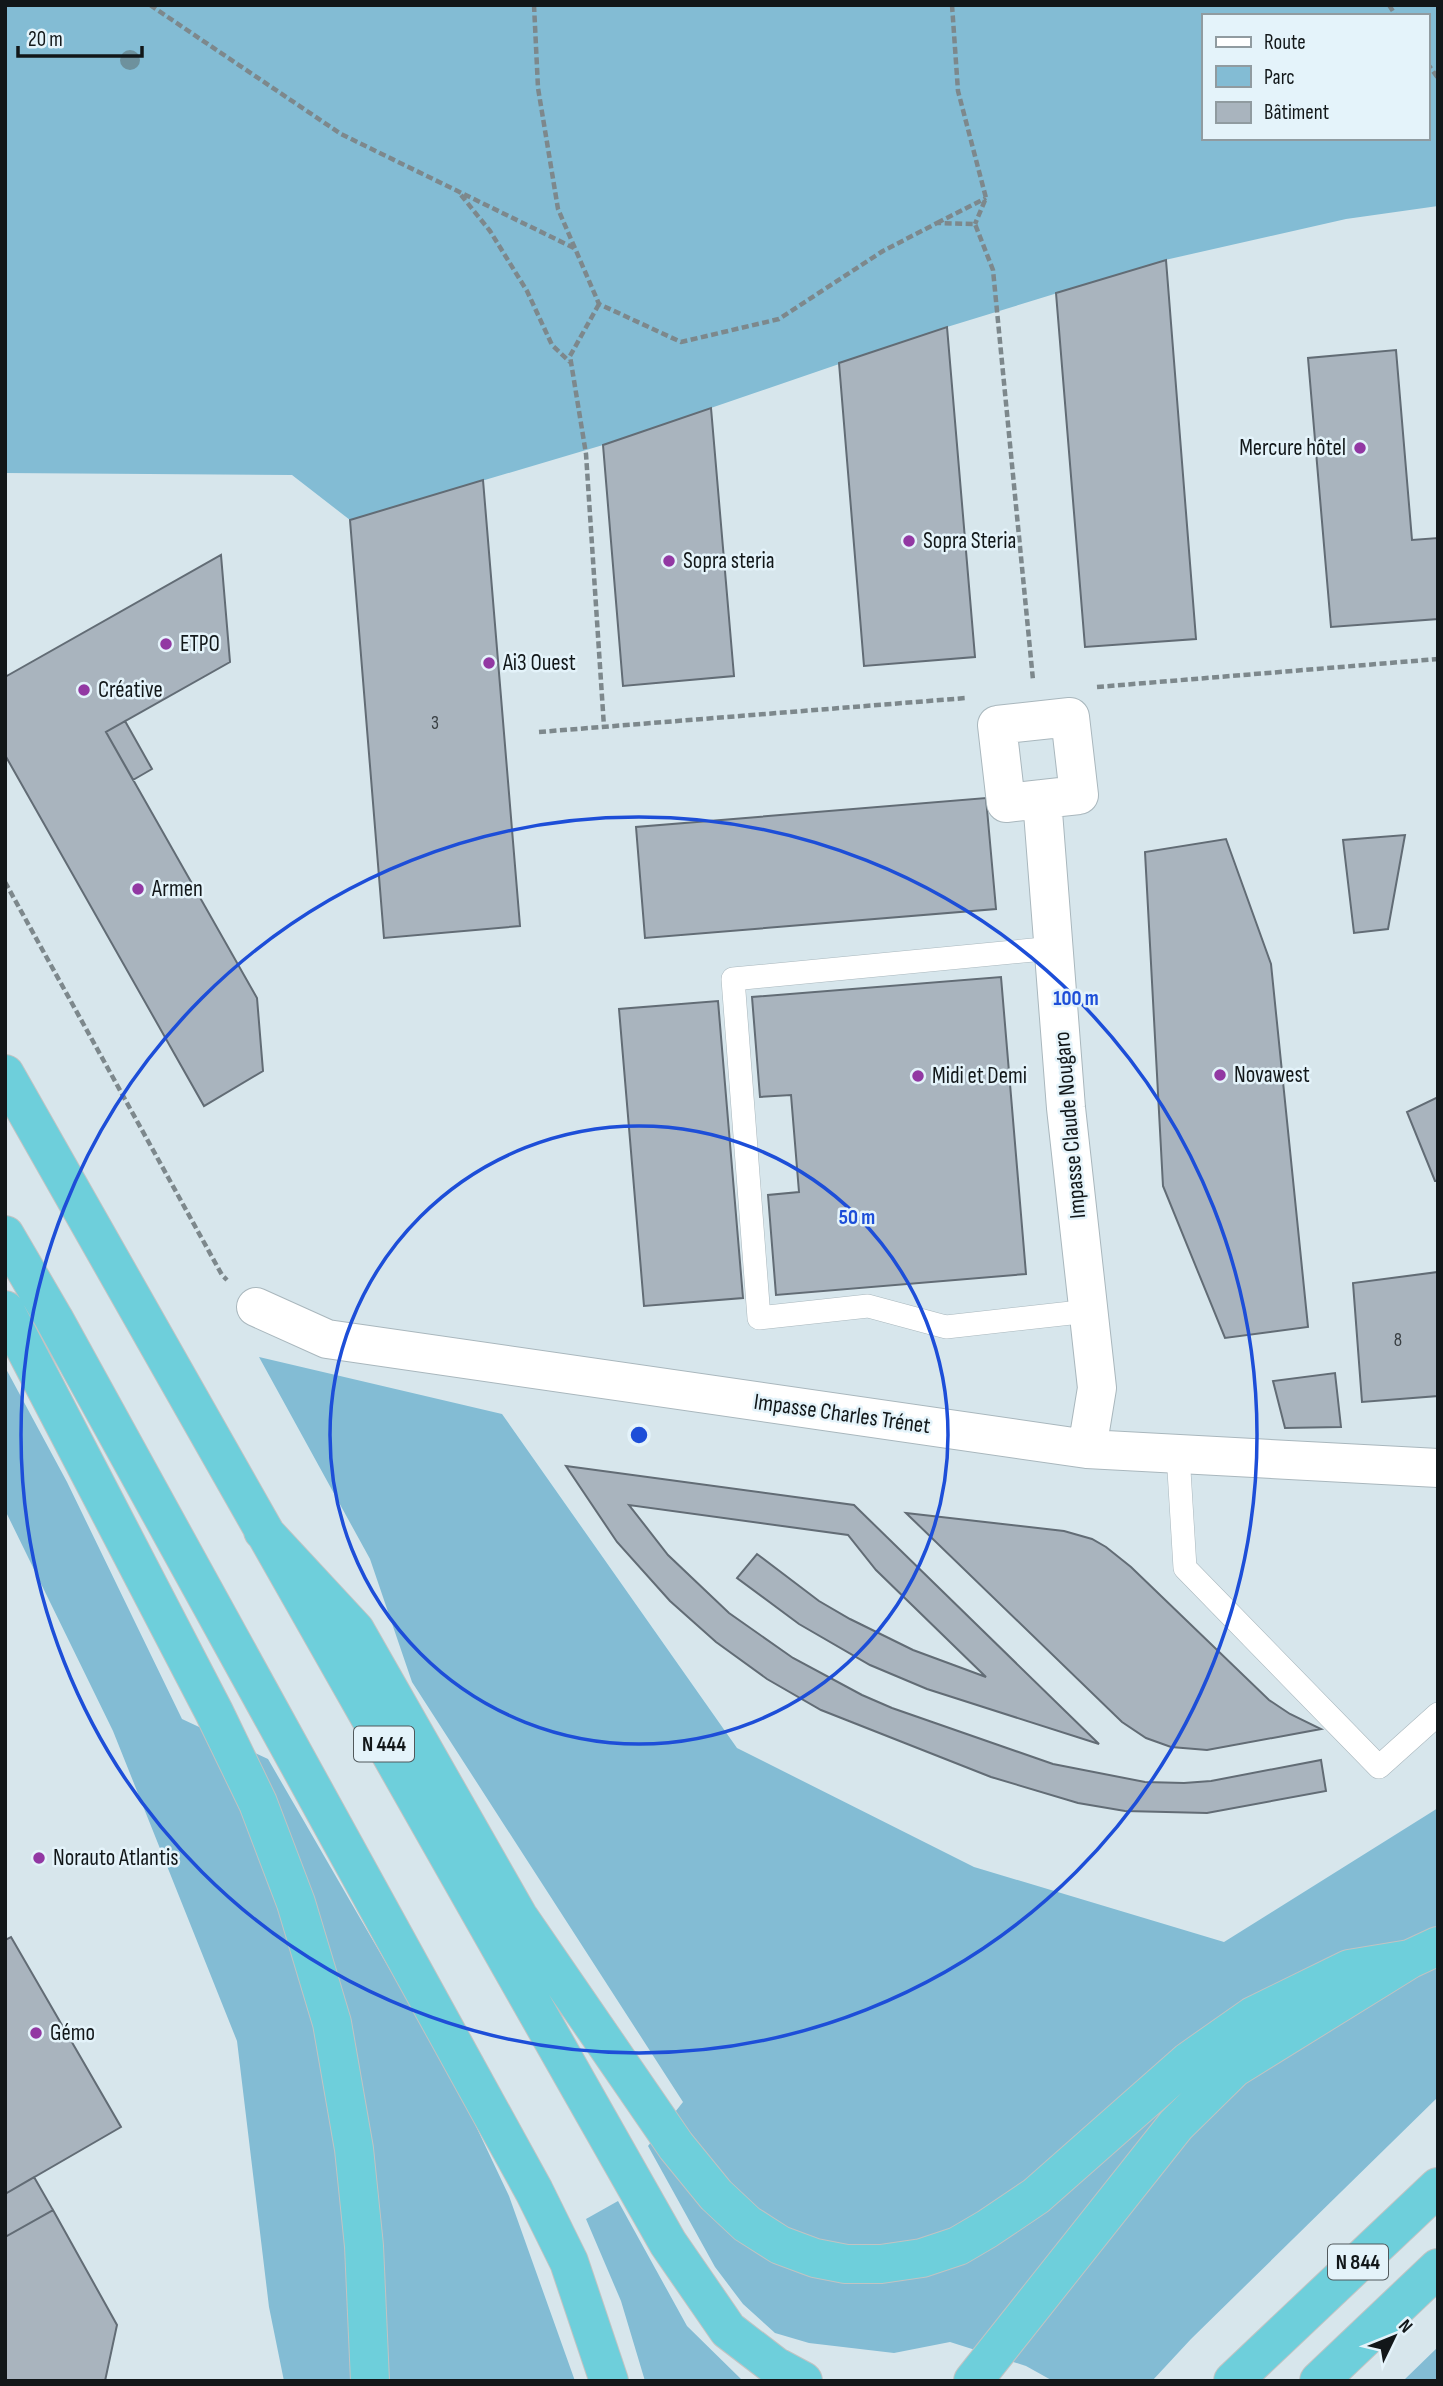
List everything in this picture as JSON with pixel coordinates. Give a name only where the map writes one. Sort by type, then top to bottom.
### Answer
[{"type":"highway","name":"N 444","points":[[5,1074],[668,2243],[728,2330],[775,2366],[803,2381]]},
{"type":"highway","points":[[5,1235],[54,1319],[534,2191],[569,2262],[609,2381]]},
{"type":"highway","points":[[5,1310],[219,1723],[258,1803],[296,1903],[332,2023],[354,2149],[364,2246],[370,2381]]},
{"type":"highway","points":[[263,1531],[355,1630],[518,1916],[676,2146],[716,2195],[747,2224],[792,2250],[846,2264],[881,2264],[922,2258],[958,2246],[1036,2196],[1189,2061],[1253,2016],[1349,1969],[1424,1952]]},
{"type":"highway","points":[[973,2381],[1176,2125],[1234,2068],[1424,1952]]},
{"type":"highway","name":"N 844","points":[[1233,2381],[1438,2187]]},
{"type":"highway","name":"N 844","points":[[1319,2381],[1438,2268]]},
{"type":"street","points":[[1070,717],[1079,795],[1042,799],[1006,803],[997,725],[1070,717]]},
{"type":"street","name":"Impasse Claude Nougaro","points":[[1042,799],[1066,1108],[1097,1388],[1087,1449]]},
{"type":"street","name":"Impasse Charles Trénet","points":[[256,1307],[327,1339],[1087,1449],[1438,1468]]},
{"type":"lane","points":[[1054,948],[733,979],[759,1318],[868,1306],[946,1327],[1088,1311]]},
{"type":"lane","points":[[1178,1454],[1185,1568],[1379,1767],[1438,1714]]},
{"type":"path","points":[[150,5],[341,134],[575,248]]},
{"type":"path","points":[[534,5],[538,88],[558,209],[599,304],[681,342],[779,319],[883,251],[986,198]]},
{"type":"path","points":[[952,5],[958,91],[986,198],[975,224],[993,270],[1037,721]]},
{"type":"path","points":[[459,192],[489,231],[527,291],[552,345],[571,363]]},
{"type":"path","points":[[937,223],[975,224]]},
{"type":"path","points":[[599,304],[570,356],[586,454],[604,727]]},
{"type":"path","points":[[5,882],[222,1275],[256,1307]]},
{"type":"green space","points":[[5,5],[1438,5],[1438,206],[1346,219],[1165,260],[947,327],[603,445],[350,520],[292,475],[5,473]]},
{"type":"green space","points":[[259,1357],[502,1414],[737,1748],[974,1867],[1224,1942],[1438,1808],[1438,2097],[1191,2339],[1152,2381],[1053,2381],[1026,2366],[950,2342],[894,2353],[809,2343],[775,2333],[743,2304],[715,2267],[648,2146],[683,2102],[412,1682],[370,1559]]},
{"type":"green space","points":[[5,1367],[67,1482],[182,1719],[268,1759],[456,2084],[509,2196],[575,2381],[284,2381],[269,2307],[237,2041],[113,1731],[5,1510]]},
{"type":"green space","points":[[618,2201],[687,2326],[743,2381],[645,2381],[621,2301],[586,2219]]},
{"type":"green space","points":[[1438,2347],[1438,2381],[1403,2381]]},
{"type":"building","points":[[1166,260],[1196,639],[1085,647],[1056,293]]},
{"type":"building","name":"Sopra Steria","points":[[947,327],[975,657],[864,666],[839,363]]},
{"type":"building","name":"Mercure hôtel","points":[[1396,350],[1412,540],[1438,538],[1438,619],[1331,627],[1308,358]]},
{"type":"building","name":"Sopra steria","points":[[711,408],[734,676],[623,686],[603,445]]},
{"type":"building","points":[[483,480],[520,926],[384,938],[350,520]]},
{"type":"building","name":"Armen","points":[[221,555],[230,662],[106,732],[257,998],[263,1071],[204,1106],[5,755],[5,677]]},
{"type":"building","points":[[125,721],[152,769],[133,780],[106,732]]},
{"type":"building","points":[[986,798],[996,909],[645,938],[636,827]]},
{"type":"building","points":[[1405,835],[1388,929],[1354,933],[1343,840]]},
{"type":"building","name":"Novawest","points":[[1226,839],[1271,964],[1308,1327],[1225,1338],[1163,1186],[1145,852]]},
{"type":"building","points":[[1001,977],[1026,1274],[776,1295],[768,1195],[799,1192],[791,1095],[760,1097],[752,997]]},
{"type":"building","points":[[718,1001],[743,1298],[644,1306],[619,1009]]},
{"type":"building","points":[[1438,1097],[1438,1181],[1435,1181],[1407,1112]]},
{"type":"building","points":[[1438,1272],[1438,1396],[1362,1402],[1353,1283]]},
{"type":"building","points":[[1335,1373],[1341,1427],[1285,1428],[1273,1381]]},
{"type":"building","points":[[566,1466],[854,1505],[1099,1744],[927,1689],[870,1665],[799,1624],[737,1578],[757,1554],[819,1601],[850,1619],[913,1650],[986,1677],[876,1570],[848,1535],[629,1505],[668,1555],[729,1613],[793,1658],[892,1708],[1053,1764],[1145,1782],[1211,1781],[1321,1760],[1326,1791],[1207,1813],[1125,1811],[1078,1803],[991,1777],[821,1710],[767,1679],[716,1642],[670,1601],[617,1542]]},
{"type":"building","points":[[906,1513],[1064,1531],[1092,1539],[1131,1567],[1269,1700],[1321,1729],[1207,1750],[1171,1747],[1146,1738],[1122,1722]]},
{"type":"building","name":"Gémo","points":[[11,1937],[121,2127],[5,2194],[5,1940]]},
{"type":"building","points":[[34,2177],[53,2210],[5,2237],[5,2194]]},
{"type":"building","points":[[53,2210],[117,2325],[105,2381],[5,2381],[5,2237]]},
{"type":"place","name":"Mercure hôtel","points":[[1360,448]]},
{"type":"place","name":"Sopra Steria","points":[[909,541]]},
{"type":"place","name":"Sopra steria","points":[[669,561]]},
{"type":"place","name":"ETPO","points":[[166,644]]},
{"type":"place","name":"Ai3 Ouest","points":[[489,663]]},
{"type":"place","name":"Créative","points":[[84,690]]},
{"type":"place","name":"Armen","points":[[138,889]]},
{"type":"place","name":"Novawest","points":[[1220,1075]]},
{"type":"place","name":"Midi et Demi","points":[[918,1076]]},
{"type":"place","name":"Norauto Atlantis","points":[[39,1858]]},
{"type":"place","name":"Gémo","points":[[36,2033]]}]
